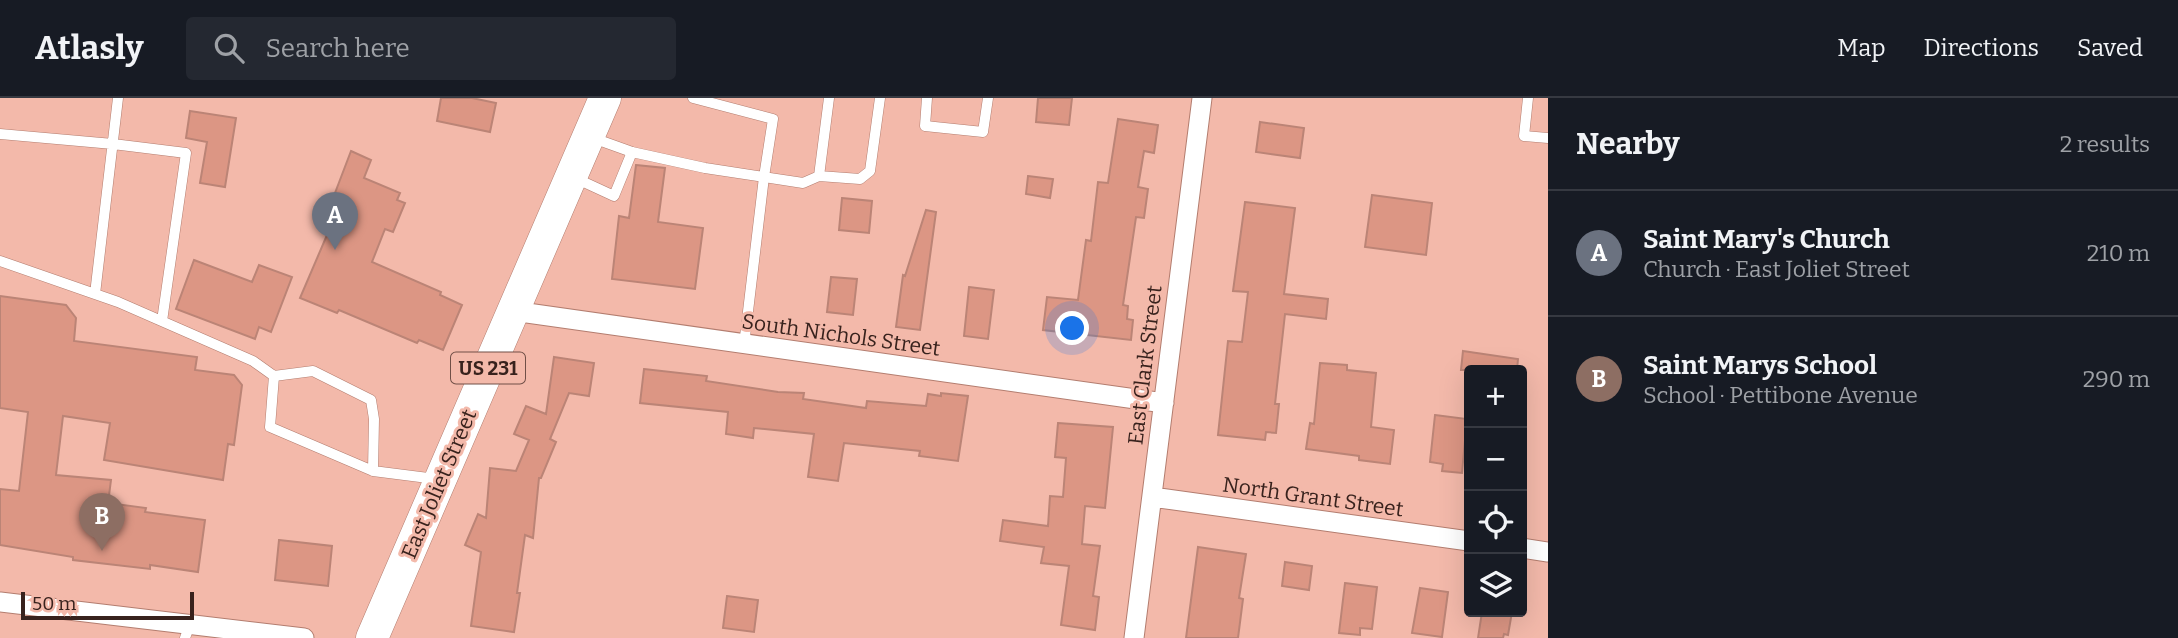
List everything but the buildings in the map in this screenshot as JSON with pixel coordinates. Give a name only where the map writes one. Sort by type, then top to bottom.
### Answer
[{"type":"main road","name":"East Joliet Street","points":[[372,638],[605,98]]},
{"type":"street","name":"East Clark Street","points":[[1134,638],[1202,98]]},
{"type":"street","name":"South Nichols Street","points":[[513,311],[1164,403]]},
{"type":"street","name":"North Grant Street","points":[[1152,497],[1464,540]]},
{"type":"street","points":[[1527,549],[1548,552]]},
{"type":"street","points":[[0,602],[187,631],[304,638]]},
{"type":"lane","points":[[96,294],[118,98]]},
{"type":"lane","points":[[693,98],[774,119],[764,177],[744,345]]},
{"type":"lane","points":[[819,176],[829,98]]},
{"type":"lane","points":[[589,137],[632,152],[764,177],[803,183],[819,176],[860,179],[870,171],[880,98]]},
{"type":"lane","points":[[927,98],[925,126],[982,132],[988,98]]},
{"type":"lane","points":[[1528,98],[1524,136],[1548,138]]},
{"type":"lane","points":[[0,134],[186,153],[162,321]]},
{"type":"lane","points":[[571,177],[614,196],[632,152]]},
{"type":"lane","points":[[0,261],[96,294],[162,321],[253,361],[274,376],[313,371],[371,400],[374,419],[373,471]]},
{"type":"lane","points":[[274,376],[270,428],[373,471],[440,480]]},
{"type":"place","name":"Saint Mary's Church","points":[[335,250]]},
{"type":"place","name":"Saint Marys School","points":[[102,551]]}]
